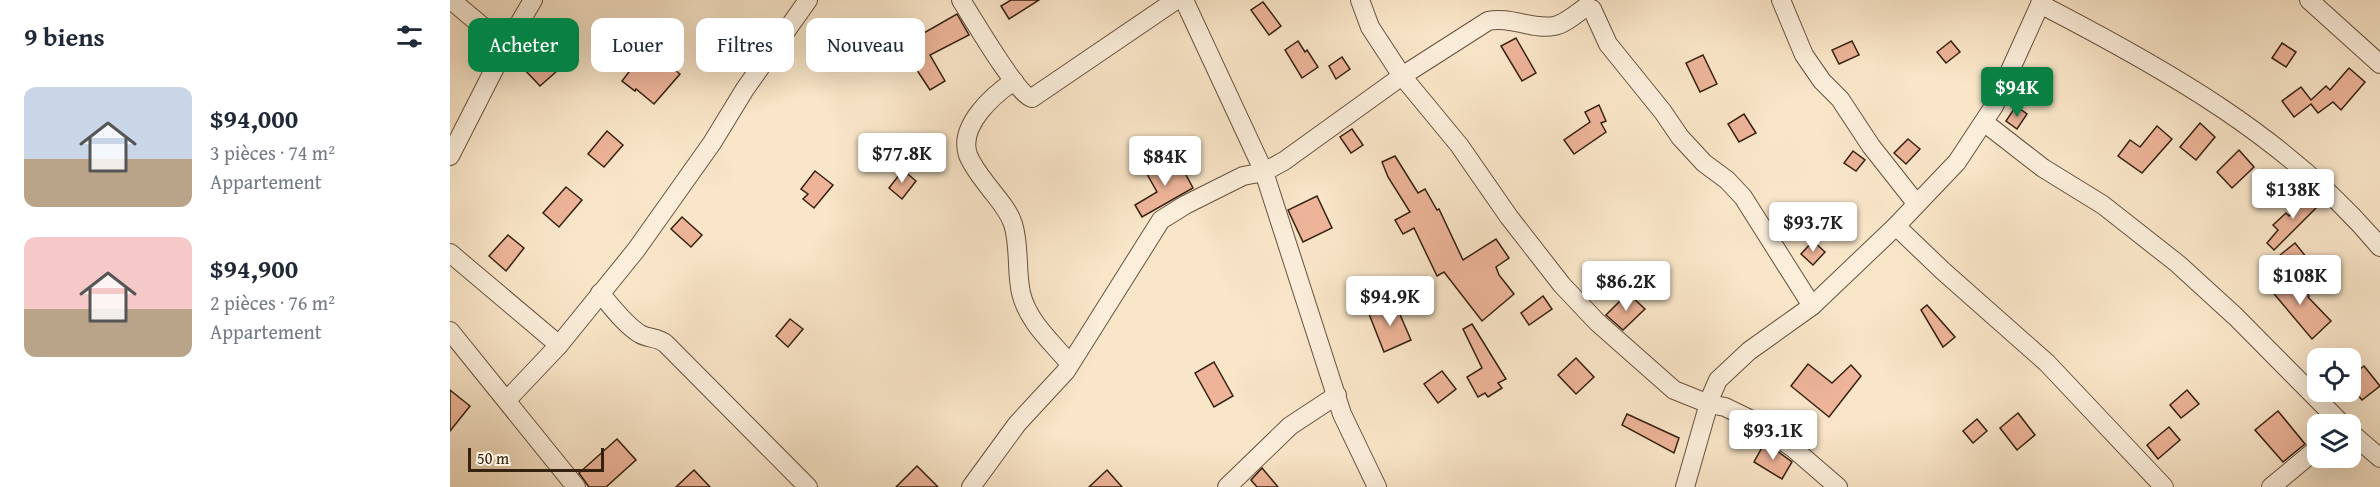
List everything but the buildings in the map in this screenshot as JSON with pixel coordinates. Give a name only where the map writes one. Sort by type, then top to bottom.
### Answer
[{"type":"street","points":[[451,0],[473,18]]},
{"type":"street","points":[[522,18],[533,0]]},
{"type":"street","points":[[507,400],[559,345],[636,250],[712,143],[745,89],[808,0]]},
{"type":"street","points":[[961,0],[1014,81],[1027,97],[1032,98],[1176,0]]},
{"type":"street","points":[[1184,0],[1264,172],[1342,414],[1377,487]]},
{"type":"street","points":[[1360,0],[1370,27],[1402,76],[1459,145],[1509,217],[1562,285],[1590,315],[1674,390],[1709,404],[1725,407],[1774,434],[1838,487]]},
{"type":"street","points":[[1781,0],[1804,55],[1822,81],[1840,99],[1871,146],[1916,203]]},
{"type":"street","points":[[2309,0],[2380,64]]},
{"type":"street","points":[[1684,487],[1718,380],[1749,351],[1812,306],[1896,226],[1957,162],[1985,123],[2041,2],[2183,81],[2290,157],[2315,178],[2380,247]]},
{"type":"street","points":[[970,487],[1017,424],[1070,364],[1161,220],[1185,205],[1243,176],[1264,172],[1311,142],[1402,76],[1488,21],[1500,18],[1544,27],[1556,26],[1586,7],[1592,9],[1608,44],[1663,112],[1680,137],[1704,163],[1727,180],[1743,197],[1812,306]]},
{"type":"street","points":[[450,156],[493,72]]},
{"type":"street","points":[[1014,81],[999,91],[976,116],[968,136],[968,154],[1013,224],[1021,291],[1032,320],[1070,364]]},
{"type":"street","points":[[1985,123],[2043,168],[2103,205],[2178,264],[2236,317],[2331,414]]},
{"type":"street","points":[[1896,226],[2047,363],[2164,487]]},
{"type":"street","points":[[450,253],[559,345]]},
{"type":"street","points":[[600,293],[633,329],[643,336],[660,339],[666,344],[808,487]]},
{"type":"street","points":[[450,331],[576,487]]},
{"type":"street","points":[[1227,487],[1290,426],[1337,394]]},
{"type":"street","points":[[2361,442],[2380,458]]},
{"type":"street","points":[[2271,487],[2307,457]]}]
